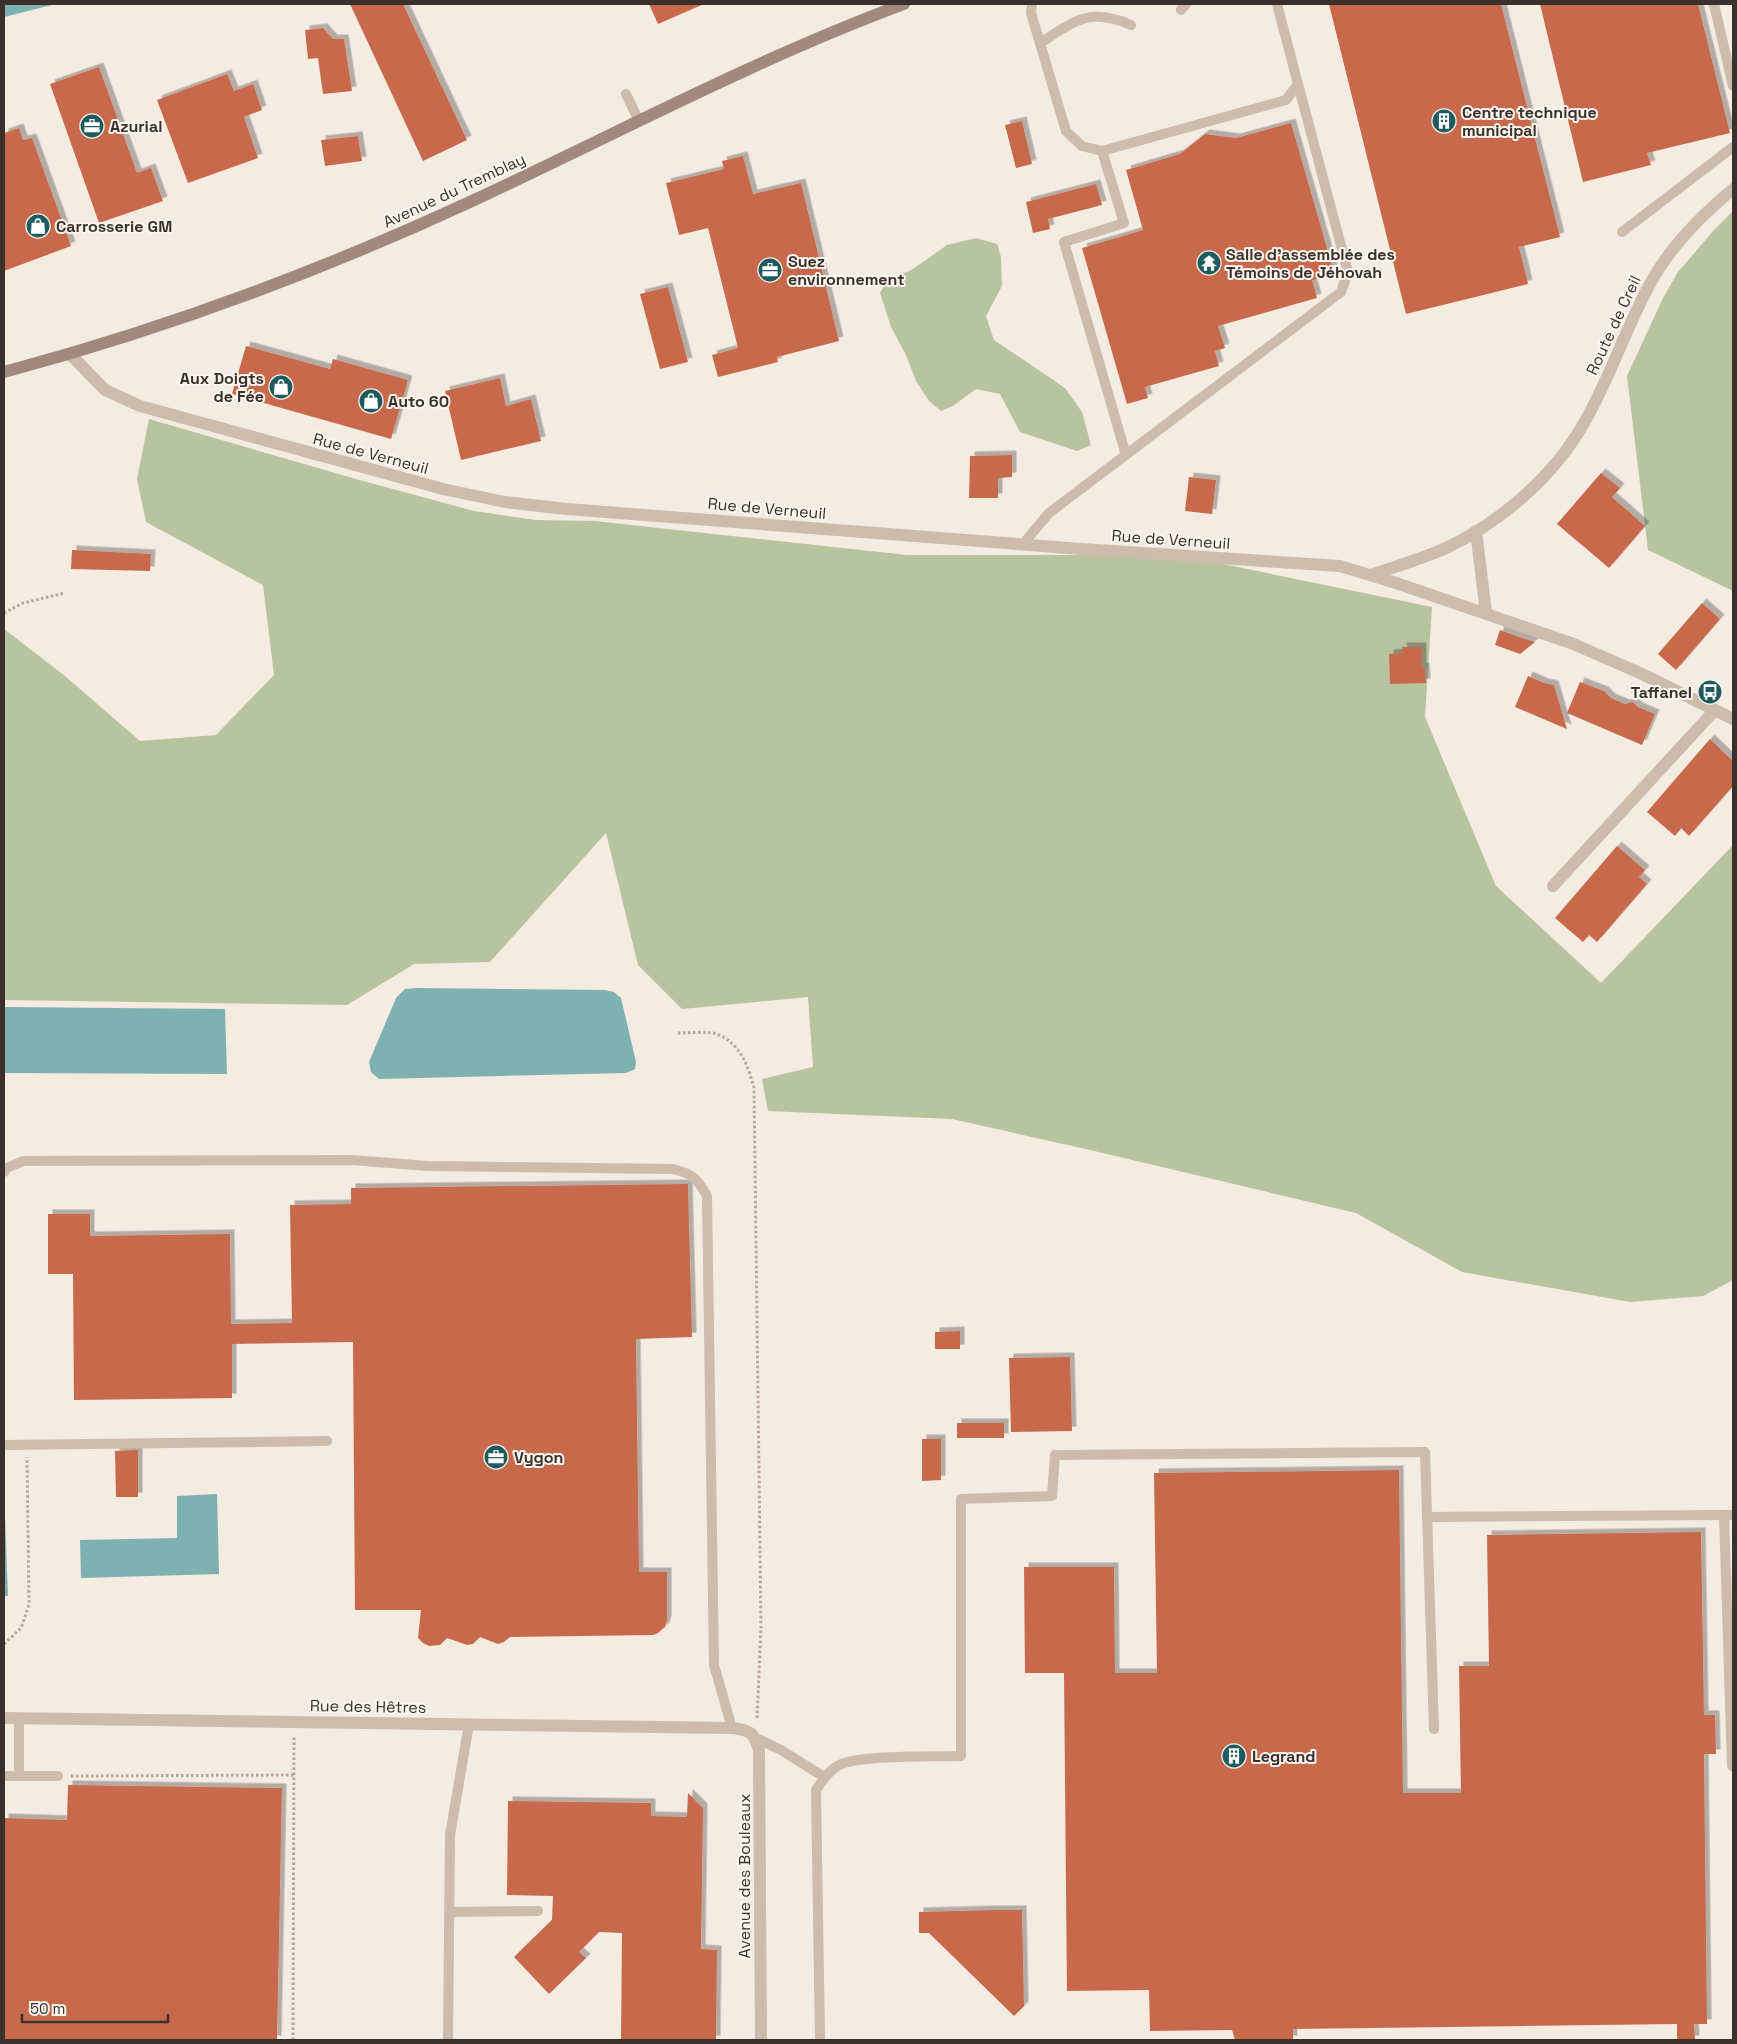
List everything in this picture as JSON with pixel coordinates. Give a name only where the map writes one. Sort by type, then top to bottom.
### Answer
[{"type":"main road","name":"Avenue du Tremblay","points":[[4,372],[70,354],[210,308],[331,262],[473,200],[759,63],[904,4]]},
{"type":"street","name":"Route de Creil","points":[[1371,575],[1433,553],[1476,531],[1518,501],[1535,485],[1559,459],[1583,424],[1645,293],[1660,267],[1709,210],[1733,189]]},
{"type":"street","name":"Rue de Verneuil","points":[[70,354],[105,390],[140,406],[468,496],[567,509],[1023,544],[1329,564],[1371,575],[1486,613],[1604,656],[1733,719]]},
{"type":"street","points":[[1476,531],[1486,613]]},
{"type":"street","points":[[1553,886],[1715,710]]},
{"type":"street","name":"Rue des Hêtres","points":[[4,1718],[732,1728]]},
{"type":"street","points":[[732,1728],[748,1731],[756,1738]]},
{"type":"street","name":"Avenue des Bouleaux","points":[[756,1738],[759,1751],[761,2040]]},
{"type":"lane","points":[[1032,4],[1032,13],[1040,43],[1066,131],[1082,146],[1102,152],[1286,100],[1298,84]]},
{"type":"lane","points":[[1023,544],[1049,512],[1341,292],[1348,272],[1277,4]]},
{"type":"lane","points":[[1714,4],[1733,86]]},
{"type":"lane","points":[[1040,43],[1075,21],[1098,16],[1117,19],[1131,25]]},
{"type":"lane","points":[[626,94],[639,121]]},
{"type":"lane","points":[[1622,232],[1733,147]]},
{"type":"lane","points":[[1102,152],[1124,223],[1064,242],[1126,454]]},
{"type":"lane","points":[[4,1172],[7,1168],[23,1161],[352,1160],[428,1166],[672,1168],[687,1172],[699,1181],[707,1196],[714,1666],[732,1728]]},
{"type":"lane","points":[[4,1444],[327,1441]]},
{"type":"lane","points":[[820,2040],[816,1790],[824,1776],[837,1766],[857,1759],[961,1756],[961,1499],[1052,1496],[1055,1455],[1425,1452],[1434,1729]]},
{"type":"lane","points":[[1427,1517],[1729,1515],[1732,1766]]},
{"type":"lane","points":[[18,1719],[19,1776]]},
{"type":"lane","points":[[448,2040],[450,1835],[469,1724]]},
{"type":"lane","points":[[756,1738],[781,1750],[824,1776]]},
{"type":"lane","points":[[4,1776],[58,1776]]},
{"type":"lane","points":[[449,1912],[538,1911]]},
{"type":"path","points":[[4,613],[23,603],[65,593]]},
{"type":"path","points":[[678,1033],[716,1034],[735,1046],[748,1064],[754,1088],[761,1627],[756,1738]]},
{"type":"path","points":[[4,1644],[21,1628],[29,1605],[27,1444]]},
{"type":"path","points":[[293,2040],[294,1722]]},
{"type":"path","points":[[58,1776],[294,1775]]},
{"type":"green space","points":[[1733,211],[1733,591],[1648,550],[1627,376],[1663,298],[1678,272]]},
{"type":"green space","points":[[976,238],[997,244],[1001,257],[1002,286],[986,316],[994,340],[1065,388],[1082,412],[1091,445],[1077,451],[1020,432],[1000,394],[976,389],[953,406],[941,411],[929,401],[916,381],[906,355],[891,327],[880,293],[887,281],[913,269],[947,245]]},
{"type":"green space","points":[[149,419],[474,511],[536,520],[595,521],[907,555],[1116,555],[1194,558],[1432,607],[1425,717],[1496,886],[1601,983],[1733,845],[1733,1280],[1703,1296],[1630,1302],[1462,1272],[1356,1213],[952,1119],[768,1111],[762,1079],[813,1067],[808,997],[682,1009],[638,965],[606,833],[490,962],[414,964],[347,1005],[4,1000],[4,629],[65,676],[140,741],[216,735],[274,675],[263,585],[146,522],[137,479]]},
{"type":"water","points":[[4,4],[56,4],[4,17]]},
{"type":"water","points":[[405,989],[605,990],[614,992],[621,998],[636,1062],[635,1069],[626,1073],[379,1079],[371,1072],[369,1062],[396,998]]},
{"type":"water","points":[[4,1007],[225,1009],[227,1074],[4,1073]]},
{"type":"water","points":[[4,1488],[8,1596],[4,1596]]},
{"type":"water","points":[[217,1494],[219,1574],[81,1578],[80,1540],[177,1538],[177,1496]]},
{"type":"building","points":[[350,4],[403,4],[467,140],[423,161]]},
{"type":"building","points":[[649,4],[704,4],[658,24]]},
{"type":"building","name":"Centre technique municipal","points":[[1329,4],[1501,4],[1560,237],[1519,247],[1528,284],[1406,314]]},
{"type":"building","points":[[1540,4],[1698,4],[1730,133],[1647,153],[1651,165],[1583,182]]},
{"type":"building","points":[[323,28],[333,39],[344,39],[352,91],[323,94],[318,58],[308,59],[305,30]]},
{"type":"building","name":"Azurial","points":[[99,67],[137,173],[151,168],[163,201],[99,223],[50,84]]},
{"type":"building","points":[[227,74],[234,91],[253,84],[262,110],[244,117],[258,158],[188,183],[157,100]]},
{"type":"building","points":[[1022,121],[1032,164],[1016,168],[1005,125]]},
{"type":"building","name":"Salle d'assemblée des Témoins de Jéhovah","points":[[1291,123],[1333,269],[1316,274],[1318,279],[1312,280],[1317,298],[1218,326],[1225,348],[1215,351],[1219,366],[1145,387],[1148,398],[1127,404],[1082,248],[1143,230],[1126,170],[1180,154],[1205,134],[1236,138]]},
{"type":"building","points":[[19,128],[23,140],[32,138],[71,246],[4,271],[4,133]]},
{"type":"building","points":[[358,136],[362,161],[325,166],[321,140]]},
{"type":"building","name":"Suez environnement","points":[[743,156],[753,194],[801,183],[839,341],[777,357],[778,362],[718,377],[712,355],[738,348],[708,228],[679,235],[666,183],[724,169],[722,161]]},
{"type":"building","points":[[1096,184],[1102,205],[1048,219],[1050,229],[1033,233],[1026,202]]},
{"type":"building","points":[[668,287],[688,362],[660,369],[640,294]]},
{"type":"building","points":[[246,346],[330,369],[333,359],[408,380],[391,439],[232,394]]},
{"type":"building","points":[[500,378],[506,406],[531,399],[541,441],[461,460],[445,391]]},
{"type":"building","points":[[1012,455],[1012,477],[998,478],[998,498],[969,498],[970,456]]},
{"type":"building","points":[[1601,473],[1620,488],[1612,497],[1645,526],[1609,568],[1557,524]]},
{"type":"building","points":[[1189,477],[1216,480],[1212,514],[1185,511]]},
{"type":"building","points":[[72,550],[151,554],[150,571],[71,569]]},
{"type":"building","points":[[1702,603],[1720,619],[1676,670],[1658,654]]},
{"type":"building","points":[[1500,630],[1535,642],[1520,654],[1495,645]]},
{"type":"building","points":[[1402,647],[1422,647],[1422,667],[1425,667],[1426,683],[1390,684],[1389,654],[1403,653]]},
{"type":"building","points":[[1528,676],[1554,685],[1567,729],[1515,707]]},
{"type":"building","points":[[1580,682],[1604,691],[1611,698],[1625,704],[1633,702],[1638,707],[1655,714],[1642,745],[1567,713]]},
{"type":"building","points":[[1710,739],[1733,761],[1733,786],[1689,836],[1681,828],[1675,836],[1647,812]]},
{"type":"building","points":[[1617,846],[1645,870],[1639,877],[1647,884],[1597,942],[1589,935],[1583,942],[1555,918]]},
{"type":"building","points":[[688,1184],[692,1337],[636,1339],[639,1572],[667,1572],[667,1620],[665,1627],[653,1635],[510,1637],[498,1644],[480,1637],[473,1644],[467,1645],[447,1638],[440,1645],[429,1646],[418,1638],[421,1610],[355,1610],[353,1342],[232,1344],[232,1398],[74,1400],[73,1274],[48,1274],[48,1214],[90,1214],[90,1236],[230,1234],[231,1324],[292,1323],[290,1205],[351,1204],[351,1188]]},
{"type":"building","points":[[960,1331],[960,1349],[935,1349],[935,1332]]},
{"type":"building","points":[[1070,1357],[1072,1431],[1011,1432],[1009,1358]]},
{"type":"building","points":[[957,1423],[1004,1423],[1004,1438],[957,1438]]},
{"type":"building","points":[[922,1439],[941,1439],[941,1480],[922,1481]]},
{"type":"building","points":[[138,1450],[138,1497],[116,1497],[115,1451]]},
{"type":"building","name":"Legrand","points":[[1399,1470],[1403,1793],[1461,1793],[1459,1666],[1489,1666],[1487,1535],[1701,1532],[1704,1715],[1715,1715],[1716,1754],[1704,1754],[1707,2024],[1694,2024],[1695,2040],[1677,2040],[1677,2024],[1293,2029],[1293,2040],[1235,2040],[1232,2030],[1150,2031],[1149,1990],[1067,1991],[1064,1673],[1025,1673],[1024,1567],[1114,1567],[1115,1673],[1157,1673],[1154,1473]]},
{"type":"building","points":[[68,1785],[282,1788],[277,2040],[4,2040],[4,1818],[67,1820]]},
{"type":"building","points":[[688,1793],[703,1808],[701,1949],[717,1950],[716,2040],[621,2040],[622,1933],[599,1932],[579,1952],[586,1958],[549,1994],[514,1957],[552,1920],[553,1896],[507,1895],[508,1801],[651,1803],[651,1816],[687,1817]]},
{"type":"building","points":[[1022,1910],[1024,2006],[1014,2016],[929,1933],[919,1933],[919,1912]]},
{"type":"place","name":"Centre technique municipal","points":[[1444,121]]},
{"type":"place","name":"Azurial","points":[[92,126]]},
{"type":"place","name":"Carrosserie GM","points":[[38,226]]},
{"type":"place","name":"Salle d'assemblée des Témoins de Jéhovah","points":[[1209,263]]},
{"type":"place","name":"Suez environnement","points":[[770,270]]},
{"type":"place","name":"Aux Doigts de Fée","points":[[281,387]]},
{"type":"place","name":"Auto 60","points":[[371,401]]},
{"type":"place","name":"Taffanel","points":[[1710,692]]},
{"type":"place","name":"Vygon","points":[[496,1457]]},
{"type":"place","name":"Legrand","points":[[1234,1756]]}]
